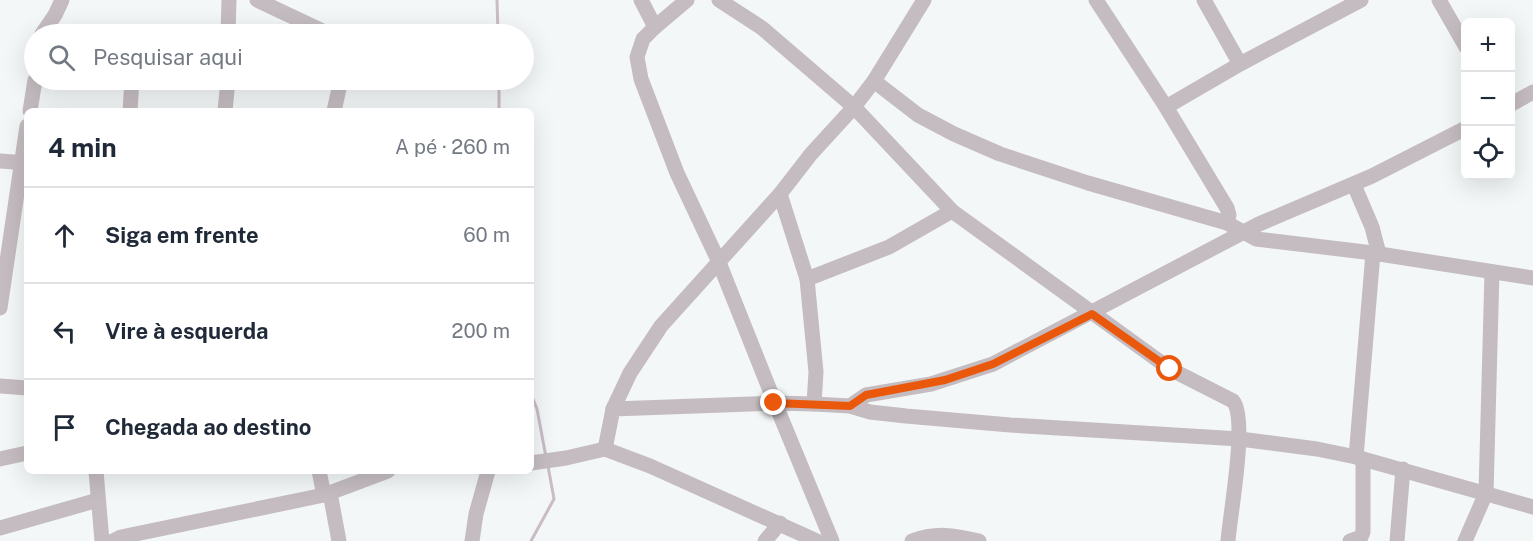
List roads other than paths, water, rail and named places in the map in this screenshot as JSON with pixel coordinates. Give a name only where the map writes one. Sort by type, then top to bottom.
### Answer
[{"type":"street","points":[[49,24],[62,0]]},
{"type":"street","points":[[228,24],[229,0]]},
{"type":"street","points":[[257,0],[282,5],[313,24]]},
{"type":"street","points":[[641,0],[655,27]]},
{"type":"street","points":[[687,0],[643,39],[637,57],[640,79],[677,173],[718,260],[774,403],[832,541]]},
{"type":"street","points":[[719,0],[762,28],[854,107],[952,211],[1170,369],[1233,401],[1239,415],[1240,439],[1228,541]]},
{"type":"street","points":[[605,449],[613,409],[630,373],[661,326],[718,260],[780,194],[811,154],[854,107],[874,81],[924,0]]},
{"type":"street","points":[[1096,0],[1166,107],[1227,208],[1229,216],[1227,223]]},
{"type":"street","points":[[1204,0],[1240,64]]},
{"type":"street","points":[[1166,107],[1240,64],[1361,0]]},
{"type":"street","points":[[1439,0],[1461,38]]},
{"type":"street","points":[[874,81],[918,115],[1000,154],[1088,183],[1227,223],[1264,242],[1376,254],[1533,278]]},
{"type":"street","points":[[30,108],[33,90]]},
{"type":"street","points":[[130,108],[131,90]]},
{"type":"street","points":[[225,108],[227,90]]},
{"type":"street","points":[[335,108],[339,90]]},
{"type":"street","points":[[1515,102],[1533,92]]},
{"type":"street","points":[[850,406],[866,395],[931,384],[993,364],[1092,314],[1258,224],[1354,185],[1461,131]]},
{"type":"street","points":[[0,161],[24,163],[5,245],[0,308]]},
{"type":"street","points":[[1350,541],[1361,537],[1363,532],[1359,458],[1360,383],[1376,254],[1372,227],[1354,185]]},
{"type":"street","points":[[780,194],[807,279],[816,372],[814,404]]},
{"type":"street","points":[[807,279],[889,247],[952,211]]},
{"type":"street","points":[[1465,541],[1486,493],[1492,272]]},
{"type":"street","points":[[0,386],[24,388]]},
{"type":"street","points":[[613,409],[774,403],[814,404],[850,406],[870,412],[1010,425],[1240,439],[1317,449],[1359,458],[1533,507]]},
{"type":"street","points":[[534,464],[566,459],[605,449],[650,466],[817,541]]},
{"type":"street","points":[[0,459],[24,454]]},
{"type":"street","points":[[1397,541],[1403,469]]},
{"type":"street","points":[[96,474],[102,541]]},
{"type":"street","points":[[320,474],[339,541]]},
{"type":"street","points":[[113,541],[121,537],[327,494],[380,474]]},
{"type":"street","points":[[472,541],[476,514],[487,474]]},
{"type":"street","points":[[0,528],[98,500]]},
{"type":"street","points":[[765,541],[780,523]]},
{"type":"street","points":[[912,541],[927,536],[946,534],[979,541]]},
{"type":"waterway","points":[[497,0],[498,24]]},
{"type":"waterway","points":[[499,90],[499,108]]},
{"type":"waterway","points":[[534,402],[546,457]]},
{"type":"waterway","points":[[531,541],[554,499],[548,466]]}]
